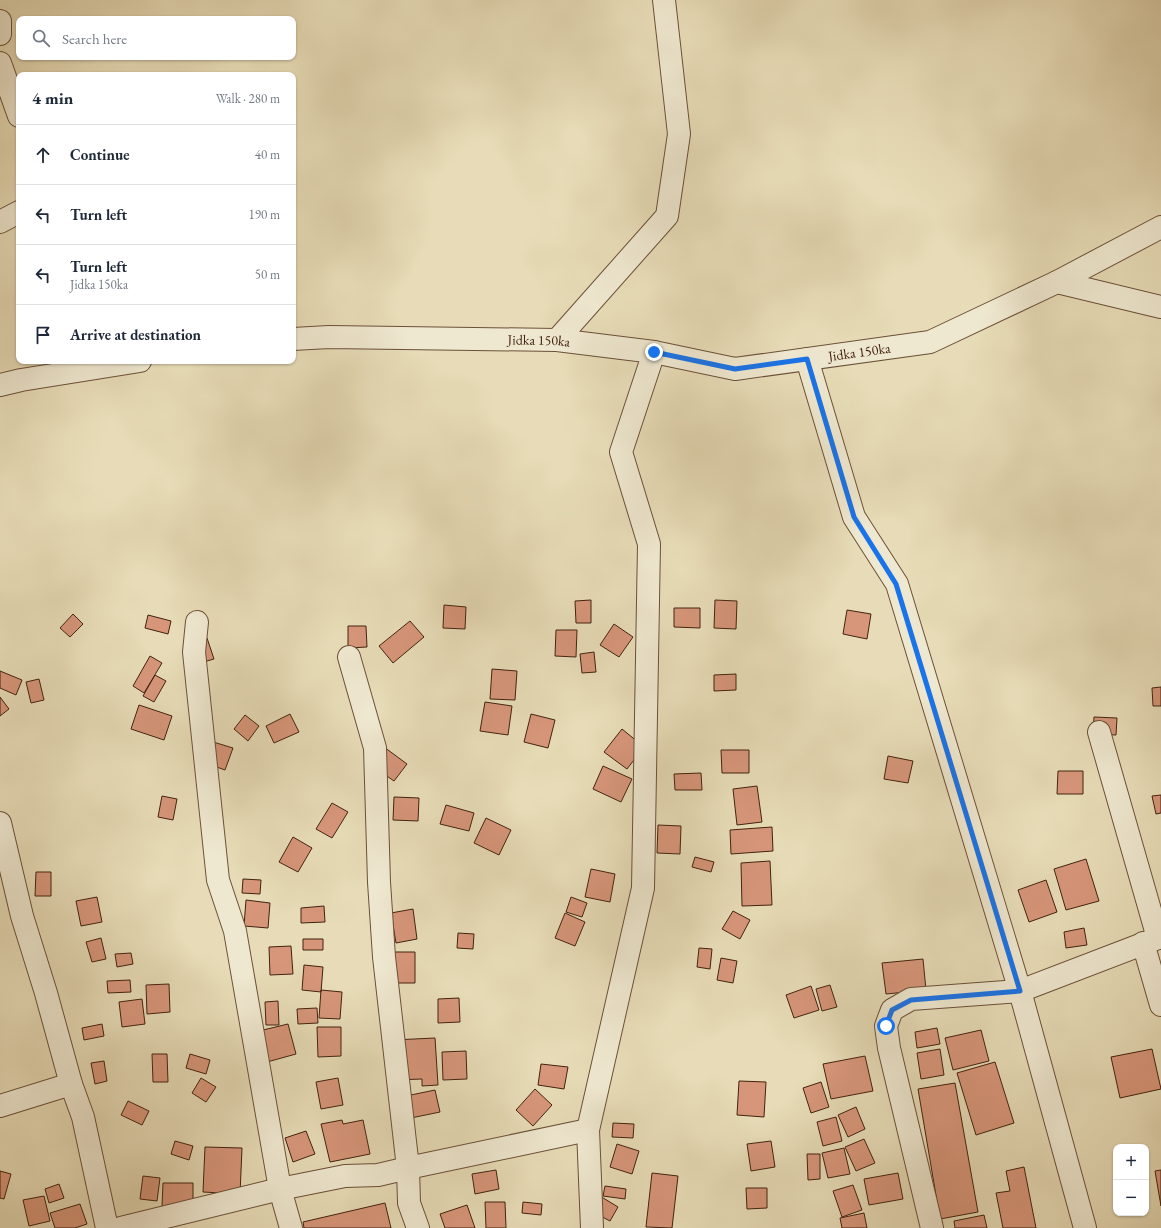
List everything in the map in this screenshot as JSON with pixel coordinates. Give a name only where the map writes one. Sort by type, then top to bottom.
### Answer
[{"type":"street","points":[[557,340],[667,216],[679,134],[664,0]]},
{"type":"street","points":[[0,21],[0,34]]},
{"type":"street","points":[[0,63],[16,108]]},
{"type":"street","points":[[0,222],[16,214]]},
{"type":"street","name":"Jidka 150ka","points":[[296,339],[336,337],[557,340],[654,352],[735,369],[930,342],[1057,282],[1161,227]]},
{"type":"street","points":[[1057,282],[1161,307]]},
{"type":"street","points":[[592,1228],[588,1130],[643,888],[649,544],[620,452],[654,352]]},
{"type":"street","points":[[807,359],[854,517],[896,584],[1020,991],[1086,1228]]},
{"type":"street","points":[[0,385],[21,380],[121,364]]},
{"type":"street","points":[[196,622],[194,652],[218,880],[236,931],[280,1189],[291,1228]]},
{"type":"street","points":[[349,657],[375,748],[379,882],[384,957],[408,1168],[409,1203],[418,1228]]},
{"type":"street","points":[[1099,732],[1154,939],[1161,1005]]},
{"type":"street","points":[[0,823],[22,916],[46,993],[71,1084],[83,1117],[107,1228]]},
{"type":"street","points":[[932,1228],[889,1048],[886,1026],[892,1010],[911,1000],[1020,991],[1154,939]]},
{"type":"street","points":[[0,1106],[71,1084]]},
{"type":"street","points":[[121,1228],[280,1189],[345,1176],[378,1175],[588,1130]]},
{"type":"building","points":[[591,600],[591,623],[576,623],[575,601]]},
{"type":"building","points":[[715,600],[737,601],[736,629],[714,628]]},
{"type":"building","points":[[444,605],[466,607],[465,629],[443,628]]},
{"type":"building","points":[[674,608],[700,608],[700,628],[674,627]]},
{"type":"building","points":[[847,610],[871,614],[867,639],[843,634]]},
{"type":"building","points":[[73,614],[83,624],[70,637],[60,628]]},
{"type":"building","points":[[148,615],[171,621],[168,634],[145,628]]},
{"type":"building","points":[[410,621],[424,637],[393,663],[379,646]]},
{"type":"building","points":[[614,624],[633,637],[619,657],[600,645]]},
{"type":"building","points":[[348,626],[366,626],[367,647],[348,648]]},
{"type":"building","points":[[556,630],[577,630],[576,657],[555,656]]},
{"type":"building","points":[[207,638],[214,659],[200,663],[193,642]]},
{"type":"building","points":[[594,652],[596,672],[582,673],[580,654]]},
{"type":"building","points":[[150,656],[162,663],[144,693],[133,686]]},
{"type":"building","points":[[492,669],[517,671],[515,700],[490,699]]},
{"type":"building","points":[[0,671],[22,680],[16,695],[0,688]]},
{"type":"building","points":[[736,674],[736,690],[714,691],[714,675]]},
{"type":"building","points":[[155,675],[166,681],[154,702],[143,696]]},
{"type":"building","points":[[39,679],[44,700],[31,703],[26,682]]},
{"type":"building","points":[[1161,687],[1161,706],[1153,706],[1152,688]]},
{"type":"building","points":[[0,697],[9,709],[0,716]]},
{"type":"building","points":[[485,702],[512,706],[508,735],[480,731]]},
{"type":"building","points":[[139,705],[172,716],[164,740],[131,729]]},
{"type":"building","points":[[290,714],[299,732],[274,743],[266,726]]},
{"type":"building","points":[[531,714],[555,720],[548,748],[524,742]]},
{"type":"building","points":[[245,715],[259,726],[248,741],[234,729]]},
{"type":"building","points":[[1094,717],[1117,718],[1116,735],[1093,734]]},
{"type":"building","points":[[622,729],[644,747],[627,769],[604,752]]},
{"type":"building","points":[[210,741],[233,748],[225,770],[203,762]]},
{"type":"building","points":[[384,747],[407,764],[394,781],[371,765]]},
{"type":"building","points":[[721,750],[749,750],[749,773],[722,773]]},
{"type":"building","points":[[888,756],[913,761],[908,783],[884,779]]},
{"type":"building","points":[[603,766],[632,779],[621,802],[593,789]]},
{"type":"building","points":[[1058,771],[1083,771],[1083,794],[1057,794]]},
{"type":"building","points":[[701,773],[702,790],[675,790],[674,774]]},
{"type":"building","points":[[757,786],[762,822],[737,825],[733,789]]},
{"type":"building","points":[[1161,795],[1161,813],[1156,814],[1152,796]]},
{"type":"building","points":[[162,796],[177,799],[173,820],[158,817]]},
{"type":"building","points":[[394,797],[419,798],[418,821],[393,820]]},
{"type":"building","points":[[332,803],[348,812],[332,838],[316,829]]},
{"type":"building","points":[[446,805],[474,813],[469,831],[440,824]]},
{"type":"building","points":[[486,818],[511,830],[499,855],[474,843]]},
{"type":"building","points":[[658,825],[681,826],[680,854],[657,853]]},
{"type":"building","points":[[772,827],[773,851],[731,854],[730,830]]},
{"type":"building","points":[[293,837],[312,848],[298,872],[279,862]]},
{"type":"building","points":[[695,857],[714,862],[711,872],[692,867]]},
{"type":"building","points":[[1086,859],[1099,901],[1066,910],[1054,869]]},
{"type":"building","points":[[770,861],[772,905],[742,906],[741,863]]},
{"type":"building","points":[[591,869],[615,874],[610,902],[585,897]]},
{"type":"building","points":[[36,872],[51,872],[51,896],[35,896]]},
{"type":"building","points":[[243,879],[261,880],[260,894],[242,893]]},
{"type":"building","points":[[1046,880],[1057,912],[1029,922],[1018,890]]},
{"type":"building","points":[[97,897],[102,922],[81,926],[76,901]]},
{"type":"building","points":[[571,897],[587,903],[582,917],[566,912]]},
{"type":"building","points":[[246,900],[270,903],[268,928],[244,926]]},
{"type":"building","points":[[324,906],[325,922],[301,923],[301,908]]},
{"type":"building","points":[[413,909],[417,939],[396,943],[391,913]]},
{"type":"building","points":[[733,911],[750,920],[740,939],[722,929]]},
{"type":"building","points":[[565,913],[585,922],[575,946],[555,938]]},
{"type":"building","points":[[1084,928],[1087,945],[1066,948],[1064,932]]},
{"type":"building","points":[[458,933],[474,934],[473,949],[457,948]]},
{"type":"building","points":[[101,938],[106,959],[92,962],[86,942]]},
{"type":"building","points":[[303,939],[323,939],[323,950],[303,950]]},
{"type":"building","points":[[291,946],[293,974],[270,975],[269,947]]},
{"type":"building","points":[[699,948],[712,949],[710,969],[697,967]]},
{"type":"building","points":[[388,952],[415,952],[415,983],[388,983]]},
{"type":"building","points":[[131,953],[133,964],[117,967],[115,954]]},
{"type":"building","points":[[721,958],[737,961],[733,983],[717,980]]},
{"type":"building","points":[[923,959],[926,990],[886,994],[882,963]]},
{"type":"building","points":[[304,965],[323,967],[321,992],[302,990]]},
{"type":"building","points":[[130,980],[131,992],[108,993],[107,981]]},
{"type":"building","points":[[169,984],[170,1012],[147,1014],[146,985]]},
{"type":"building","points":[[830,985],[837,1007],[822,1011],[816,989]]},
{"type":"building","points":[[811,986],[819,1010],[794,1018],[786,995]]},
{"type":"building","points":[[321,990],[342,992],[340,1019],[319,1018]]},
{"type":"building","points":[[459,998],[460,1022],[438,1023],[438,999]]},
{"type":"building","points":[[142,999],[145,1024],[122,1027],[119,1002]]},
{"type":"building","points":[[278,1001],[279,1025],[266,1025],[265,1002]]},
{"type":"building","points":[[317,1008],[318,1023],[298,1024],[297,1009]]},
{"type":"building","points":[[102,1024],[104,1036],[84,1040],[82,1028]]},
{"type":"building","points":[[288,1024],[296,1054],[267,1062],[259,1031]]},
{"type":"building","points":[[317,1027],[341,1027],[341,1056],[318,1057]]},
{"type":"building","points":[[937,1028],[940,1044],[917,1048],[915,1032]]},
{"type":"building","points":[[981,1030],[989,1061],[953,1070],[945,1038]]},
{"type":"building","points":[[435,1038],[438,1085],[422,1086],[422,1079],[395,1080],[393,1040]]},
{"type":"building","points":[[940,1049],[944,1075],[921,1079],[917,1053]]},
{"type":"building","points":[[1152,1049],[1161,1089],[1120,1098],[1111,1057]]},
{"type":"building","points":[[466,1051],[467,1079],[443,1080],[442,1052]]},
{"type":"building","points":[[152,1054],[167,1054],[168,1082],[153,1082]]},
{"type":"building","points":[[190,1054],[210,1060],[206,1074],[186,1068]]},
{"type":"building","points":[[865,1056],[873,1091],[831,1099],[823,1064]]},
{"type":"building","points":[[104,1061],[107,1081],[95,1084],[91,1063]]},
{"type":"building","points":[[995,1062],[1014,1123],[976,1135],[957,1073]]},
{"type":"building","points":[[541,1064],[568,1067],[564,1089],[538,1085]]},
{"type":"building","points":[[201,1078],[216,1087],[206,1102],[192,1093]]},
{"type":"building","points":[[338,1078],[343,1105],[321,1109],[316,1082]]},
{"type":"building","points":[[739,1081],[766,1082],[764,1117],[737,1115]]},
{"type":"building","points":[[821,1082],[829,1107],[811,1113],[803,1088]]},
{"type":"building","points":[[955,1083],[978,1212],[940,1219],[918,1089]]},
{"type":"building","points":[[535,1089],[552,1105],[533,1126],[516,1110]]},
{"type":"building","points":[[435,1090],[440,1112],[411,1118],[406,1096]]},
{"type":"building","points":[[128,1101],[149,1111],[142,1125],[121,1115]]},
{"type":"building","points":[[856,1107],[865,1129],[848,1137],[838,1115]]},
{"type":"building","points":[[836,1117],[842,1141],[823,1146],[817,1122]]},
{"type":"building","points":[[342,1120],[343,1124],[363,1120],[370,1154],[330,1162],[321,1124]]},
{"type":"building","points":[[613,1123],[634,1124],[633,1138],[612,1137]]},
{"type":"building","points":[[306,1131],[315,1154],[293,1162],[285,1138]]},
{"type":"building","points":[[864,1139],[875,1163],[856,1171],[845,1147]]},
{"type":"building","points":[[175,1141],[193,1146],[189,1160],[171,1154]]},
{"type":"building","points":[[771,1141],[775,1167],[751,1171],[747,1144]]},
{"type":"building","points":[[617,1144],[639,1151],[632,1174],[610,1167]]},
{"type":"building","points":[[205,1147],[242,1148],[240,1194],[203,1192]]},
{"type":"building","points":[[844,1148],[850,1174],[828,1178],[822,1153]]},
{"type":"building","points":[[807,1154],[820,1154],[820,1179],[808,1180]]},
{"type":"building","points":[[1024,1167],[1036,1228],[1003,1228],[996,1193],[1010,1191],[1006,1171]]},
{"type":"building","points":[[496,1170],[499,1189],[475,1194],[472,1174]]},
{"type":"building","points":[[1161,1170],[1161,1206],[1155,1171]]},
{"type":"building","points":[[0,1171],[11,1174],[4,1199],[0,1198]]},
{"type":"building","points":[[652,1173],[678,1176],[672,1228],[646,1227]]},
{"type":"building","points":[[898,1173],[903,1199],[869,1205],[864,1179]]},
{"type":"building","points":[[143,1176],[160,1178],[157,1201],[140,1199]]},
{"type":"building","points":[[163,1183],[193,1183],[193,1207],[162,1206]]},
{"type":"building","points":[[59,1184],[64,1198],[49,1203],[45,1189]]},
{"type":"building","points":[[853,1185],[862,1210],[842,1217],[833,1191]]},
{"type":"building","points":[[605,1186],[626,1189],[625,1199],[603,1196]]},
{"type":"building","points":[[746,1188],[767,1188],[767,1208],[747,1209]]},
{"type":"building","points":[[44,1196],[50,1221],[29,1226],[23,1200]]},
{"type":"building","points":[[600,1196],[618,1207],[610,1221],[591,1211]]},
{"type":"building","points":[[485,1202],[505,1202],[506,1228],[486,1228]]},
{"type":"building","points":[[523,1202],[542,1204],[541,1215],[522,1213]]},
{"type":"building","points":[[385,1203],[391,1228],[304,1228],[303,1222]]},
{"type":"building","points":[[80,1204],[87,1224],[75,1228],[55,1228],[50,1213]]},
{"type":"building","points":[[467,1205],[475,1228],[445,1228],[440,1214]]},
{"type":"building","points":[[864,1213],[867,1228],[842,1228],[840,1218]]},
{"type":"building","points":[[984,1215],[987,1228],[955,1228],[954,1221]]},
{"type":"route","points":[[654,352],[735,369],[807,359],[854,517],[896,584],[1020,991],[911,1000],[892,1010],[886,1026]]}]
